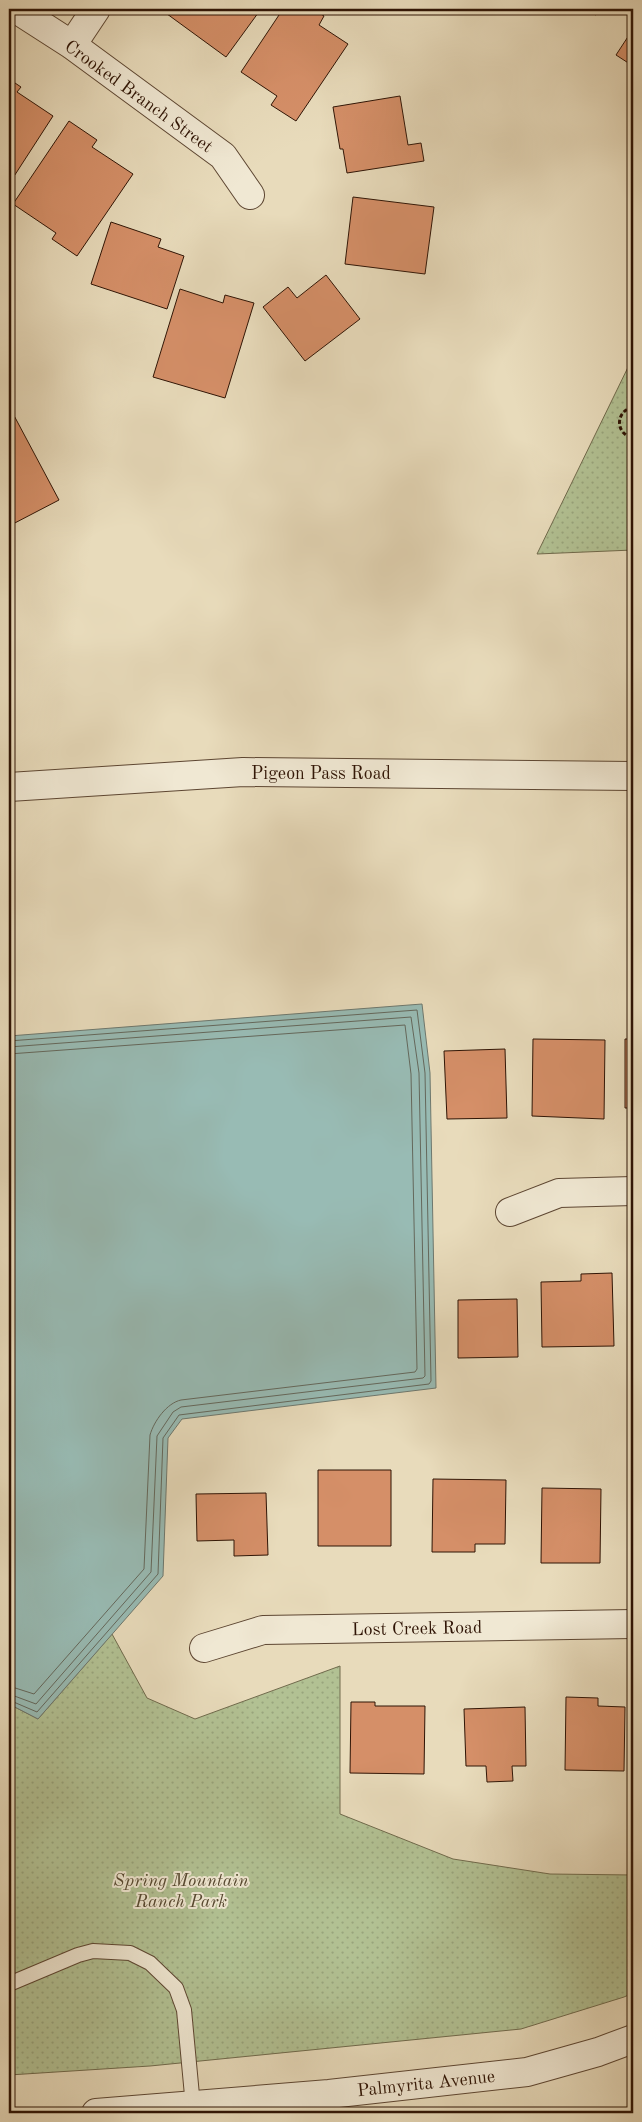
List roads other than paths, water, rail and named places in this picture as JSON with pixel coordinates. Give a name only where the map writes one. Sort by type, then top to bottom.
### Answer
[{"type":"street","name":"Crooked Branch Street","points":[[16,9],[72,45],[222,156],[250,195]]},
{"type":"street","points":[[72,45],[96,9]]},
{"type":"street","name":"Pigeon Pass Road","points":[[9,787],[243,772],[633,776]]},
{"type":"street","points":[[510,1212],[559,1193],[633,1191]]},
{"type":"street","name":"Lost Creek Road","points":[[204,1648],[263,1630],[633,1624]]},
{"type":"street","name":"Palmyrita Avenue","points":[[96,2113],[339,2093],[527,2072],[598,2052],[633,2039]]},
{"type":"lane","points":[[9,1984],[78,1955],[93,1951],[130,1953],[150,1963],[176,1988],[184,2010],[193,2106]]},
{"type":"water","points":[[422,1004],[430,1073],[436,1388],[182,1419],[168,1438],[163,1576],[38,1719],[9,1704],[9,1036]]},
{"type":"park label","name":"Spring Mountain Ranch Park","points":[[181,1890]]}]
